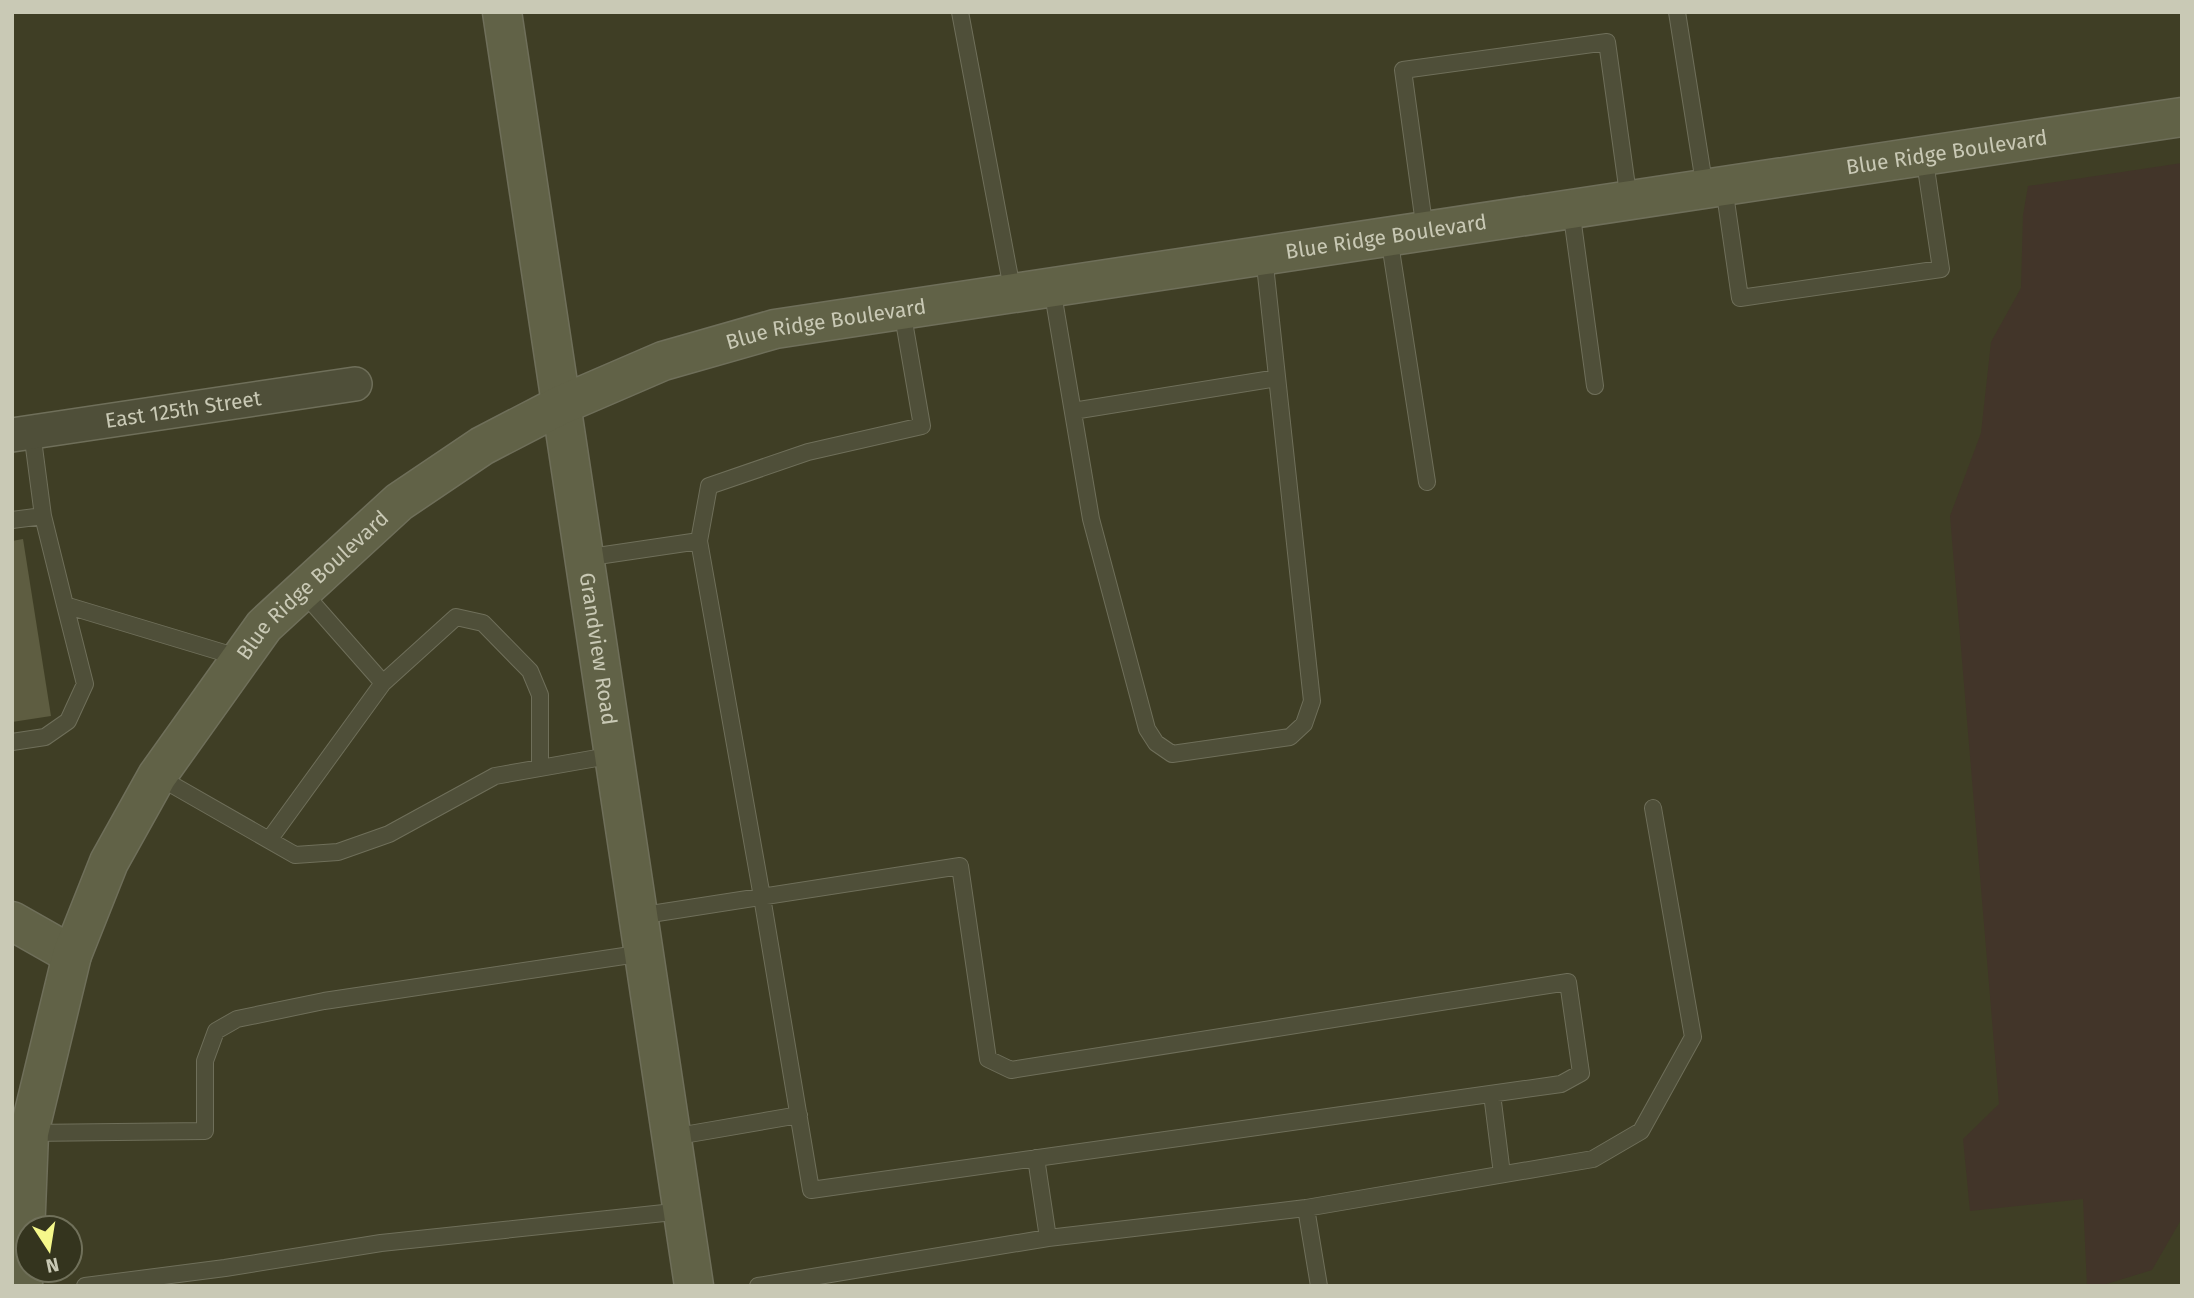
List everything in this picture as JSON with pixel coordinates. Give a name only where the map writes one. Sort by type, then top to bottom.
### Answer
[{"type":"main road","name":"Grandview Road","points":[[502,12],[694,1286]]},
{"type":"main road","name":"Blue Ridge Boulevard","points":[[23,1286],[29,1133],[72,955],[109,862],[157,776],[264,626],[399,502],[482,446],[561,405],[663,361],[775,329],[2182,117]]},
{"type":"main road","points":[[12,920],[72,955]]},
{"type":"street","name":"East 125th Street","points":[[22,433],[355,384]]},
{"type":"lane","points":[[960,12],[1013,294]]},
{"type":"lane","points":[[1677,12],[1740,298],[1941,269],[1924,155]]},
{"type":"lane","points":[[1427,482],[1407,234],[1403,70],[1607,42],[1629,201]]},
{"type":"lane","points":[[1571,209],[1595,386]]},
{"type":"lane","points":[[1052,288],[1091,519],[1147,729],[1156,743],[1172,754],[1290,737],[1304,724],[1312,701],[1264,256]]},
{"type":"lane","points":[[638,916],[762,897],[960,866],[988,1059],[1011,1070],[1568,982],[1581,1073],[1561,1084],[811,1190],[762,897],[699,541],[709,486],[808,452],[922,426],[902,310]]},
{"type":"lane","points":[[1073,411],[1277,378]]},
{"type":"lane","points":[[12,742],[45,737],[68,721],[85,684],[22,433]]},
{"type":"lane","points":[[12,520],[43,516]]},
{"type":"lane","points":[[584,558],[699,541]]},
{"type":"lane","points":[[302,591],[383,683]]},
{"type":"lane","points":[[65,605],[241,658]]},
{"type":"lane","points":[[269,840],[383,683],[456,617],[483,623],[530,671],[540,695],[540,768]]},
{"type":"lane","points":[[157,776],[295,855],[338,852],[389,834],[495,776],[614,755]]},
{"type":"lane","points":[[758,1286],[789,1283],[1048,1238],[1306,1208],[1593,1159],[1641,1130],[1693,1037],[1653,808]]},
{"type":"lane","points":[[29,1133],[205,1131],[205,1061],[216,1031],[237,1019],[324,1000],[644,953]]},
{"type":"lane","points":[[1492,1094],[1502,1174]]},
{"type":"lane","points":[[672,1137],[799,1115]]},
{"type":"lane","points":[[1036,1158],[1048,1238]]},
{"type":"lane","points":[[1306,1208],[1319,1286]]},
{"type":"lane","points":[[85,1286],[225,1268],[381,1243],[684,1211]]},
{"type":"shaded area","points":[[2182,163],[2182,1218],[2152,1270],[2100,1286],[2087,1286],[2083,1199],[1970,1211],[1963,1139],[1999,1104],[1950,516],[1981,433],[1991,342],[2021,288],[2023,215],[2028,186]]},
{"type":"building","points":[[23,539],[51,716],[12,722],[12,541]]}]
